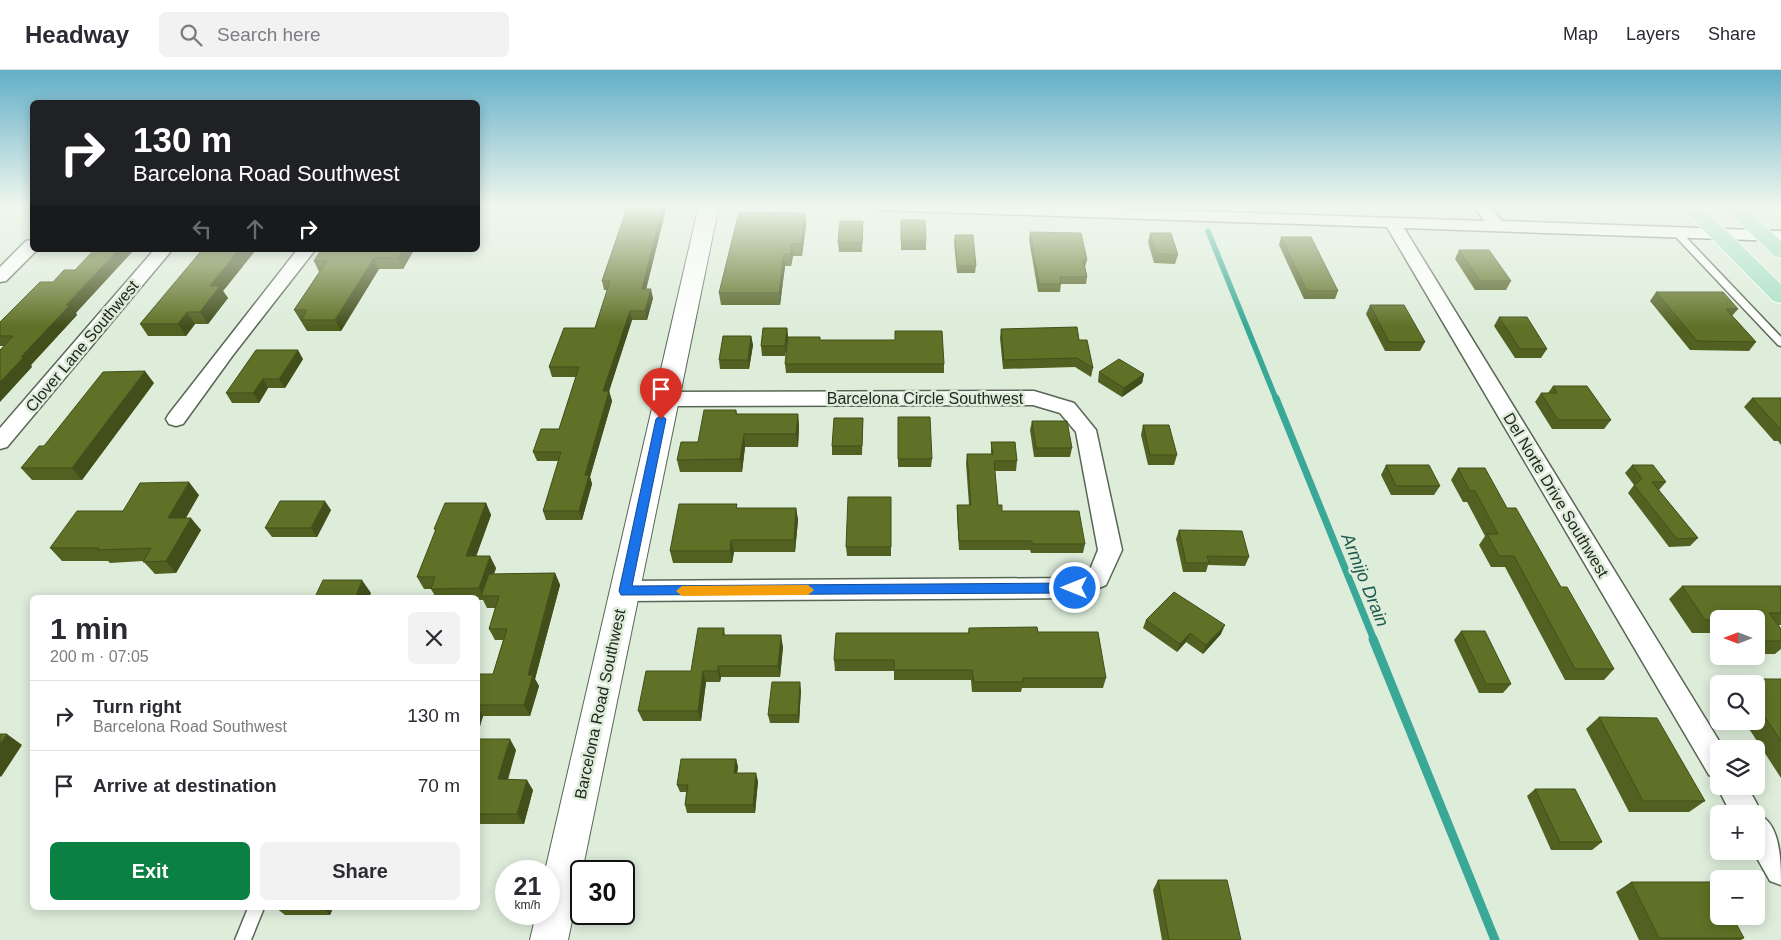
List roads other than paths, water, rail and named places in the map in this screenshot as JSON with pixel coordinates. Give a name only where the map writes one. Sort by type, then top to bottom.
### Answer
[{"type":"main road","points":[[1730,246],[1781,296]]},
{"type":"street","name":"Barcelona Road Southwest","points":[[549,940],[700,246]]},
{"type":"street","name":"Del Norte Drive Southwest","points":[[1407,246],[1710,751]]},
{"type":"street","points":[[0,277],[30,247]]},
{"type":"street","name":"Clover Lane Southwest","points":[[0,442],[161,252]]},
{"type":"street","points":[[176,419],[226,351],[304,252]]},
{"type":"street","name":"Barcelona Circle Southwest","points":[[625,591],[1075,588],[1098,578],[1110,550],[1086,430],[1066,408],[1034,398],[665,399]]},
{"type":"street","points":[[1765,843],[1781,870]]},
{"type":"lane","points":[[1690,246],[1781,343]]},
{"type":"lane","points":[[243,940],[255,910]]},
{"type":"waterway","name":"Armijo Drain","points":[[1214,246],[1276,399]]},
{"type":"waterway","name":"Armijo Drain","points":[[1276,398],[1374,640]]},
{"type":"waterway","name":"Armijo Drain","points":[[1373,639],[1495,940]]}]
